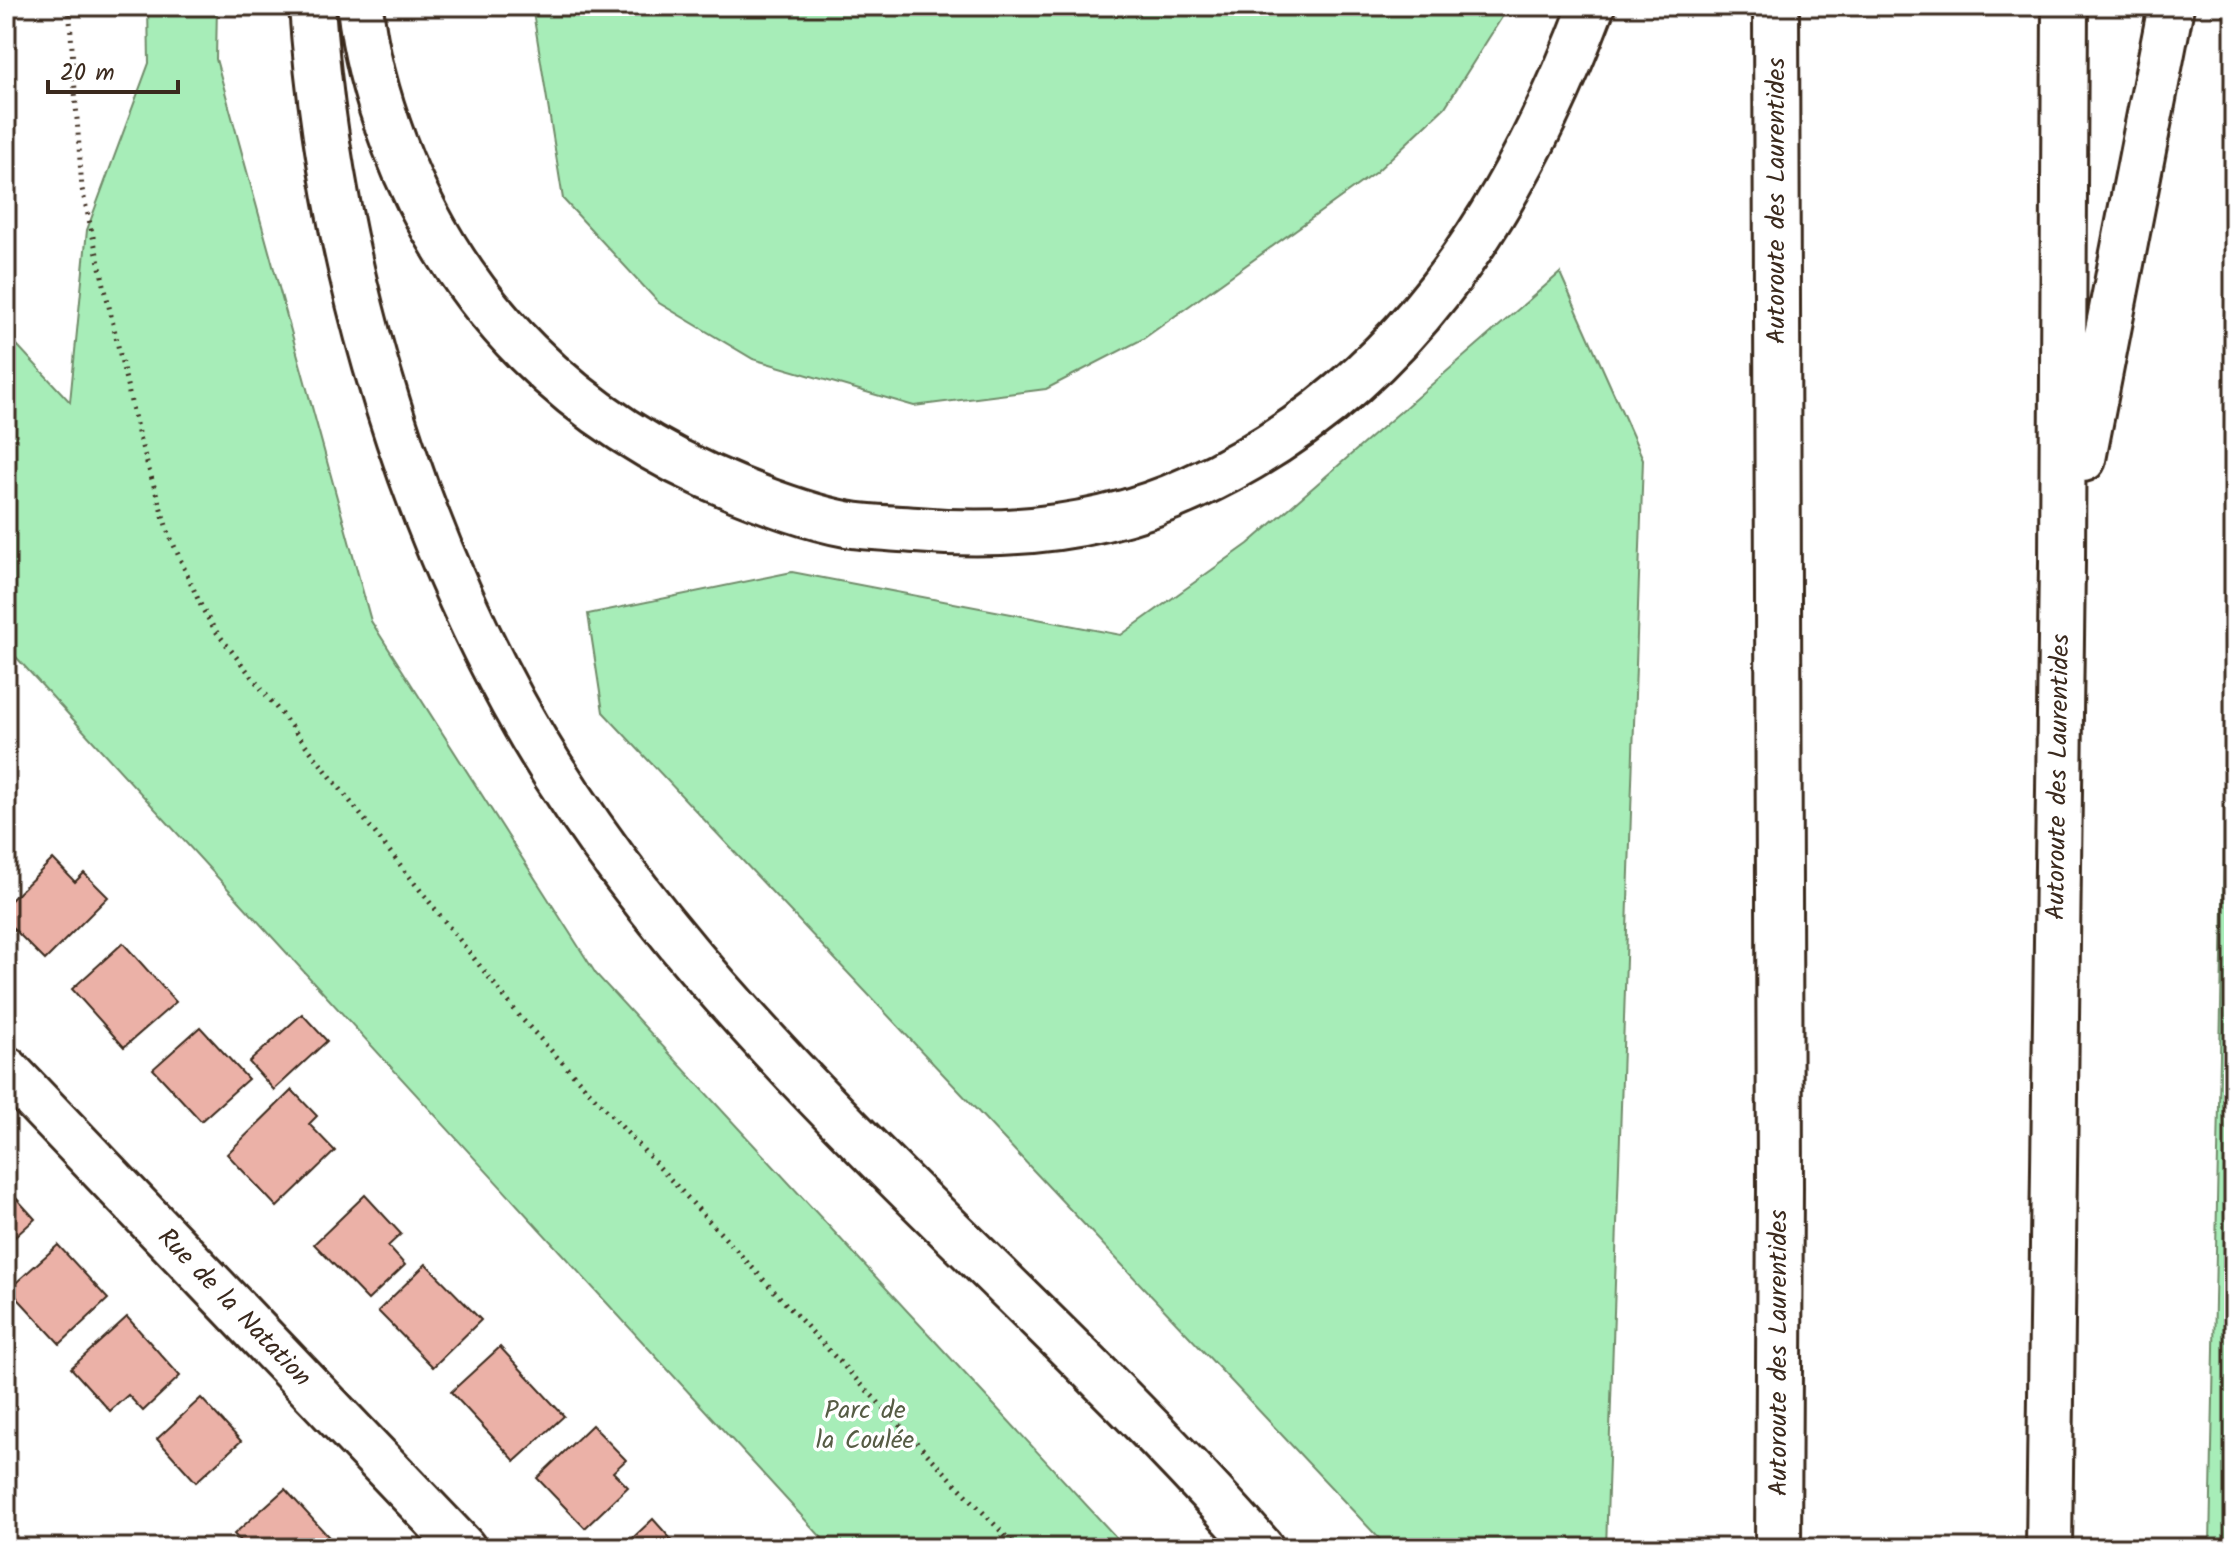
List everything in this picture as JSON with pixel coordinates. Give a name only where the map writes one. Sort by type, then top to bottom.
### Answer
[{"type":"main road","points":[[312,6],[336,190],[358,294],[388,400],[425,510],[457,587],[490,660],[538,745],[596,833],[664,924],[746,1020],[847,1126],[1093,1370],[1261,1548]]},
{"type":"main road","points":[[360,6],[369,65],[385,121],[423,210],[460,274],[492,316],[527,353],[570,391],[617,426],[703,475],[792,509],[846,524],[955,533],[1052,529],[1146,506],[1190,489],[1276,442],[1362,377],[1432,302],[1495,212],[1552,105],[1592,6]]},
{"type":"main road","name":"Autoroute des Laurentides","points":[[1776,6],[1780,1188],[1778,1548]]},
{"type":"main road","name":"Autoroute des Laurentides","points":[[2049,1548],[2062,563],[2065,6]]},
{"type":"main road","points":[[2062,563],[2171,6]]},
{"type":"main road","name":"Rue de la Natation","points":[[6,1069],[463,1548]]},
{"type":"path","points":[[69,6],[82,189],[139,437],[168,532],[215,630],[521,1018],[1017,1548]]},
{"type":"green space","name":"Parc de la Coulée","points":[[148,6],[217,6],[216,59],[371,621],[596,974],[1126,1548],[831,1548],[6,646],[6,333],[70,402],[87,230],[149,63]]},
{"type":"green space","points":[[532,6],[1509,6],[1445,107],[1376,172],[1143,339],[1046,389],[914,406],[753,359],[659,303],[563,199]]},
{"type":"green space","points":[[1560,273],[1643,459],[1606,1548],[1388,1548],[603,712],[588,614],[792,572],[1121,635],[1248,544]]},
{"type":"green space","points":[[2234,370],[2234,1542],[2210,1546],[2210,1545]]},
{"type":"building","points":[[53,859],[75,882],[84,873],[108,897],[45,960],[6,921],[6,905]]},
{"type":"building","points":[[123,943],[176,1002],[124,1047],[72,989]]},
{"type":"building","points":[[302,1014],[327,1041],[274,1090],[249,1062]]},
{"type":"building","points":[[200,1027],[248,1079],[201,1121],[153,1069]]},
{"type":"building","points":[[292,1090],[317,1116],[309,1124],[335,1151],[277,1207],[227,1154]]},
{"type":"building","points":[[6,1187],[35,1219],[6,1245]]},
{"type":"building","points":[[365,1195],[401,1234],[388,1246],[405,1265],[368,1300],[314,1244]]},
{"type":"building","points":[[58,1245],[108,1299],[60,1344],[9,1289]]},
{"type":"building","points":[[426,1264],[481,1320],[433,1367],[378,1311]]},
{"type":"building","points":[[127,1317],[180,1376],[143,1411],[128,1395],[110,1411],[71,1368]]},
{"type":"building","points":[[500,1347],[564,1416],[515,1461],[451,1392]]},
{"type":"building","points":[[201,1398],[241,1441],[196,1482],[157,1439]]},
{"type":"building","points":[[592,1425],[626,1460],[613,1472],[628,1487],[585,1528],[537,1478]]},
{"type":"building","points":[[285,1489],[338,1547],[246,1548],[234,1534]]},
{"type":"building","points":[[653,1519],[679,1548],[622,1548]]}]
